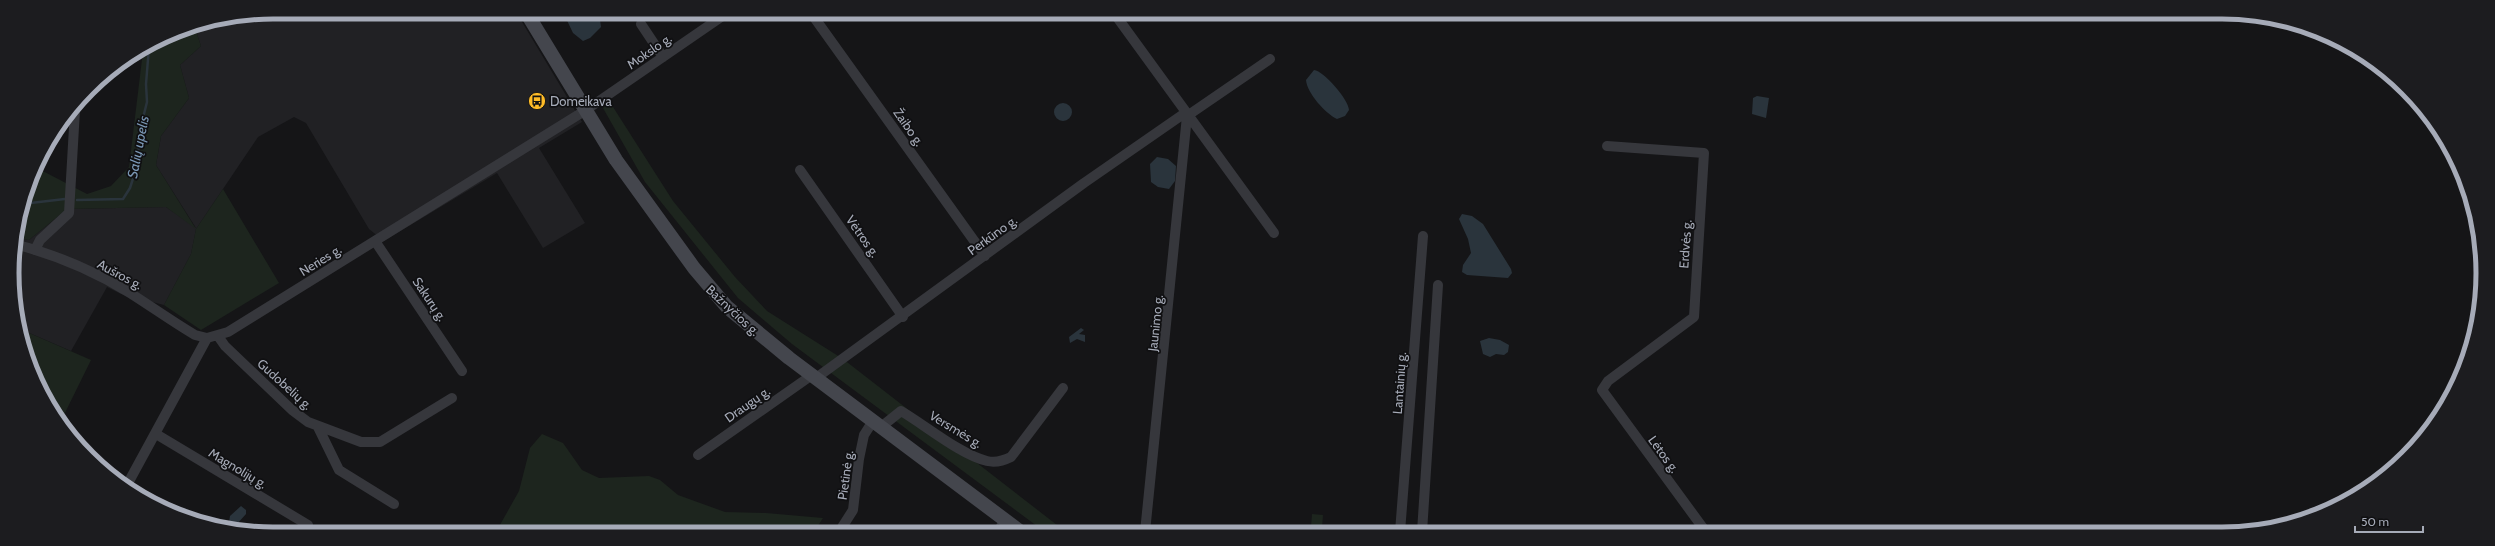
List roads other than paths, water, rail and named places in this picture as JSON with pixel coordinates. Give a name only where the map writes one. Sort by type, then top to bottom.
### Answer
[{"type":"main road","name":"Bažnyčios g.","points":[[530,19],[641,196],[711,290],[745,324],[1014,527]]},
{"type":"street","name":"Mokslo g.","points":[[586,110],[717,19]]},
{"type":"street","name":"Žaibo g.","points":[[816,19],[985,256]]},
{"type":"street","points":[[1118,19],[1186,115],[1274,233]]},
{"type":"street","points":[[641,24],[663,57]]},
{"type":"street","name":"Perkūno g.","points":[[814,376],[903,317],[1084,183],[1270,59]]},
{"type":"street","name":"Neries g.","points":[[207,338],[228,332],[586,110]]},
{"type":"street","points":[[35,250],[40,240],[66,217],[71,195],[76,113]]},
{"type":"street","name":"Jaunimo g.","points":[[1145,527],[1186,115]]},
{"type":"street","name":"Erdvės g.","points":[[1602,390],[1608,381],[1694,317],[1704,153],[1606,146]]},
{"type":"street","name":"Vėtros g.","points":[[800,170],[903,317]]},
{"type":"street","name":"Lantainių g.","points":[[1400,527],[1423,236]]},
{"type":"street","name":"Sakurų g.","points":[[375,241],[462,371]]},
{"type":"street","name":"Aušros g.","points":[[21,246],[35,250],[118,286],[195,335],[207,338]]},
{"type":"street","points":[[1422,527],[1438,285]]},
{"type":"street","name":"Gudobelių g.","points":[[218,336],[225,346],[292,410],[318,427],[338,432],[362,442],[380,442],[452,398]]},
{"type":"street","points":[[129,482],[207,338]]},
{"type":"street","name":"Draugų g.","points":[[698,455],[814,376]]},
{"type":"street","name":"Versmės g.","points":[[877,424],[901,411],[973,456],[988,461],[1001,462],[1011,457],[1063,388]]},
{"type":"street","name":"Lėtos g.","points":[[1602,390],[1702,527]]},
{"type":"street","name":"Pietinė g.","points":[[842,527],[853,510],[859,459],[864,435],[877,424]]},
{"type":"street","points":[[318,427],[339,470],[394,504]]},
{"type":"street","name":"Magnolijų g.","points":[[156,434],[308,525]]},
{"type":"street","points":[[1000,527],[1004,519]]},
{"type":"waterway","name":"Salių upelis","points":[[77,200],[123,199],[130,188],[139,160],[138,138],[147,102],[146,84],[149,52]]},
{"type":"waterway","name":"Salių upelis","points":[[29,203],[65,199]]},
{"type":"place","name":"Domeikava","points":[[537,101]]}]
